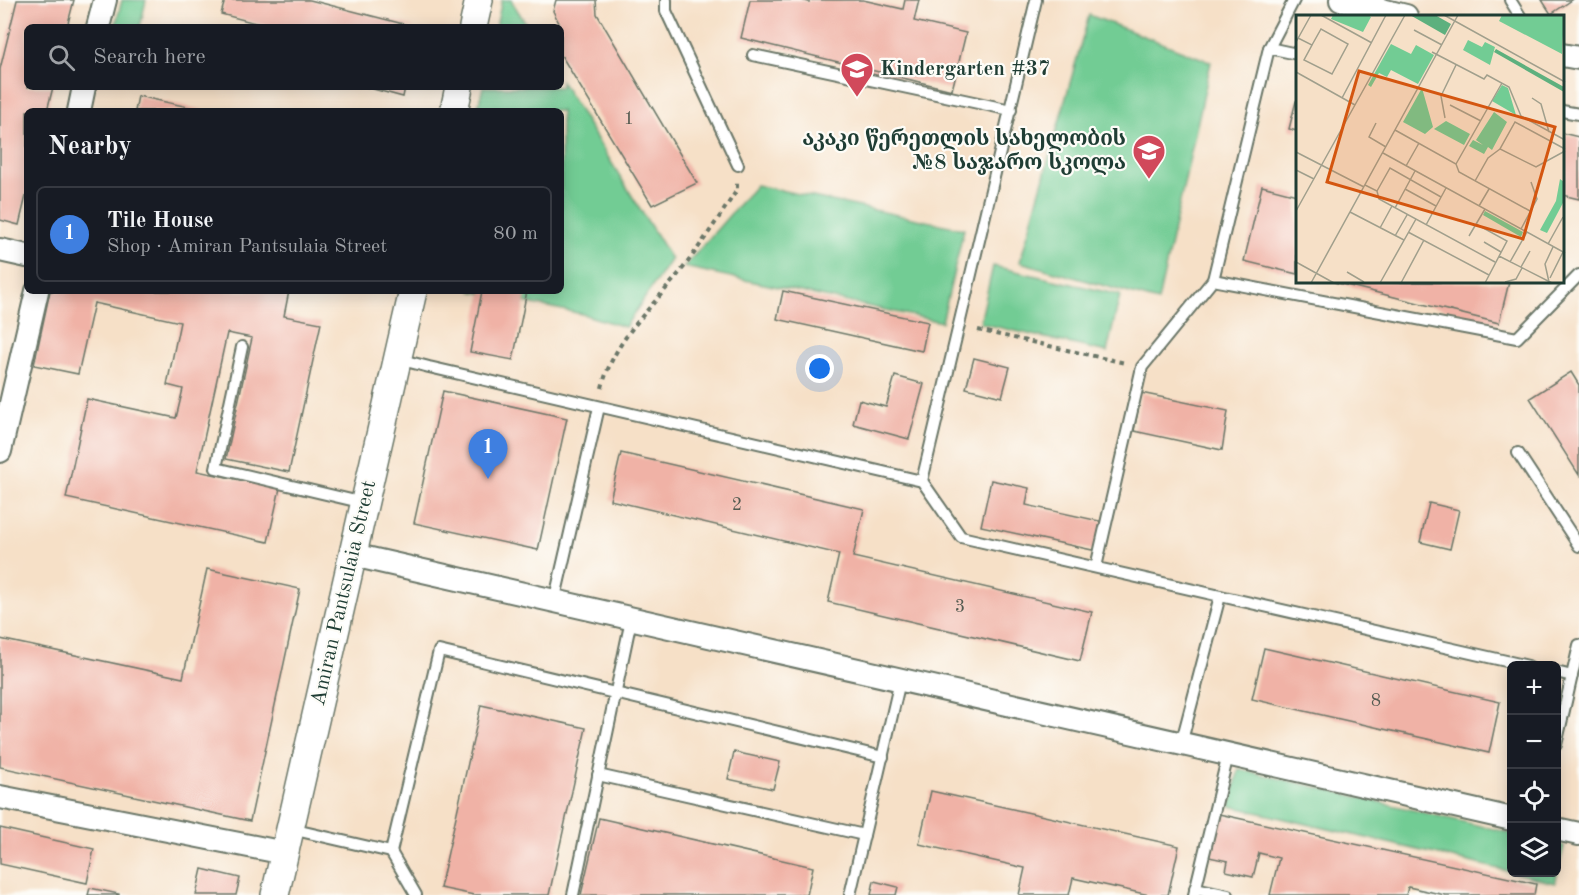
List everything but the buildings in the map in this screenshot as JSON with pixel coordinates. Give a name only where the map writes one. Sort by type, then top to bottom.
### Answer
[{"type":"street","points":[[99,24],[105,0]]},
{"type":"street","points":[[474,24],[479,0]]},
{"type":"street","points":[[1341,0],[1402,15]]},
{"type":"street","points":[[1564,55],[1579,58]]},
{"type":"street","points":[[80,108],[83,90]]},
{"type":"street","points":[[455,108],[458,90]]},
{"type":"street","points":[[0,250],[24,255]]},
{"type":"street","points":[[0,451],[36,294]]},
{"type":"street","name":"Amiran Pantsulaia Street","points":[[275,895],[412,294]]},
{"type":"street","points":[[353,555],[1507,818]]},
{"type":"street","points":[[0,797],[288,841]]},
{"type":"street","points":[[1561,830],[1579,834]]},
{"type":"lane","points":[[666,0],[666,11],[738,165]]},
{"type":"lane","points":[[922,481],[1036,0]]},
{"type":"lane","points":[[1096,567],[1142,367],[1213,280],[1269,48],[1294,0]]},
{"type":"lane","points":[[1510,0],[1519,15]]},
{"type":"lane","points":[[1269,48],[1296,54]]},
{"type":"lane","points":[[753,55],[1011,110]]},
{"type":"lane","points":[[1564,111],[1579,114]]},
{"type":"lane","points":[[1213,280],[1517,339],[1579,275]]},
{"type":"lane","points":[[242,347],[216,468],[364,504]]},
{"type":"lane","points":[[398,358],[922,481],[961,537],[1507,661]]},
{"type":"lane","points":[[554,602],[599,407]]},
{"type":"lane","points":[[1518,453],[1579,546]]},
{"type":"lane","points":[[1180,744],[1220,596]]},
{"type":"lane","points":[[573,895],[631,620]]},
{"type":"lane","points":[[1561,726],[1579,645]]},
{"type":"lane","points":[[416,895],[391,852],[439,651],[883,757]]},
{"type":"lane","points":[[1561,673],[1572,675]]},
{"type":"lane","points":[[850,895],[900,681]]},
{"type":"lane","points":[[1228,755],[1195,891],[1228,895]]},
{"type":"lane","points":[[598,775],[864,835]]},
{"type":"lane","points":[[288,841],[391,852]]},
{"type":"path","points":[[599,407],[606,372],[632,329],[684,267],[737,190],[738,165]]},
{"type":"path","points":[[959,326],[1142,367]]},
{"type":"green space","points":[[122,0],[146,0],[141,24],[116,24]]},
{"type":"green space","points":[[502,0],[511,0],[526,24],[497,24]]},
{"type":"green space","points":[[1089,15],[1211,62],[1158,301],[1020,262]]},
{"type":"green space","points":[[564,86],[671,259],[625,327],[582,314],[485,294],[564,294],[564,108],[478,108],[482,90],[564,90]]},
{"type":"green space","points":[[756,185],[964,229],[942,322],[684,267]]},
{"type":"green space","points":[[993,266],[1120,295],[1107,352],[980,323]]},
{"type":"green space","points":[[1239,769],[1507,832],[1507,871],[1230,806]]},
{"type":"green space","points":[[1532,877],[1556,877],[1555,883]]},
{"type":"place","name":"Kindergarten #37","points":[[857,98]]},
{"type":"place","name":"აკაკი წერეთლის სახელობის №8 საჯარო სკოლა","points":[[1149,180]]},
{"type":"place","name":"Tile House","points":[[488,479]]}]
